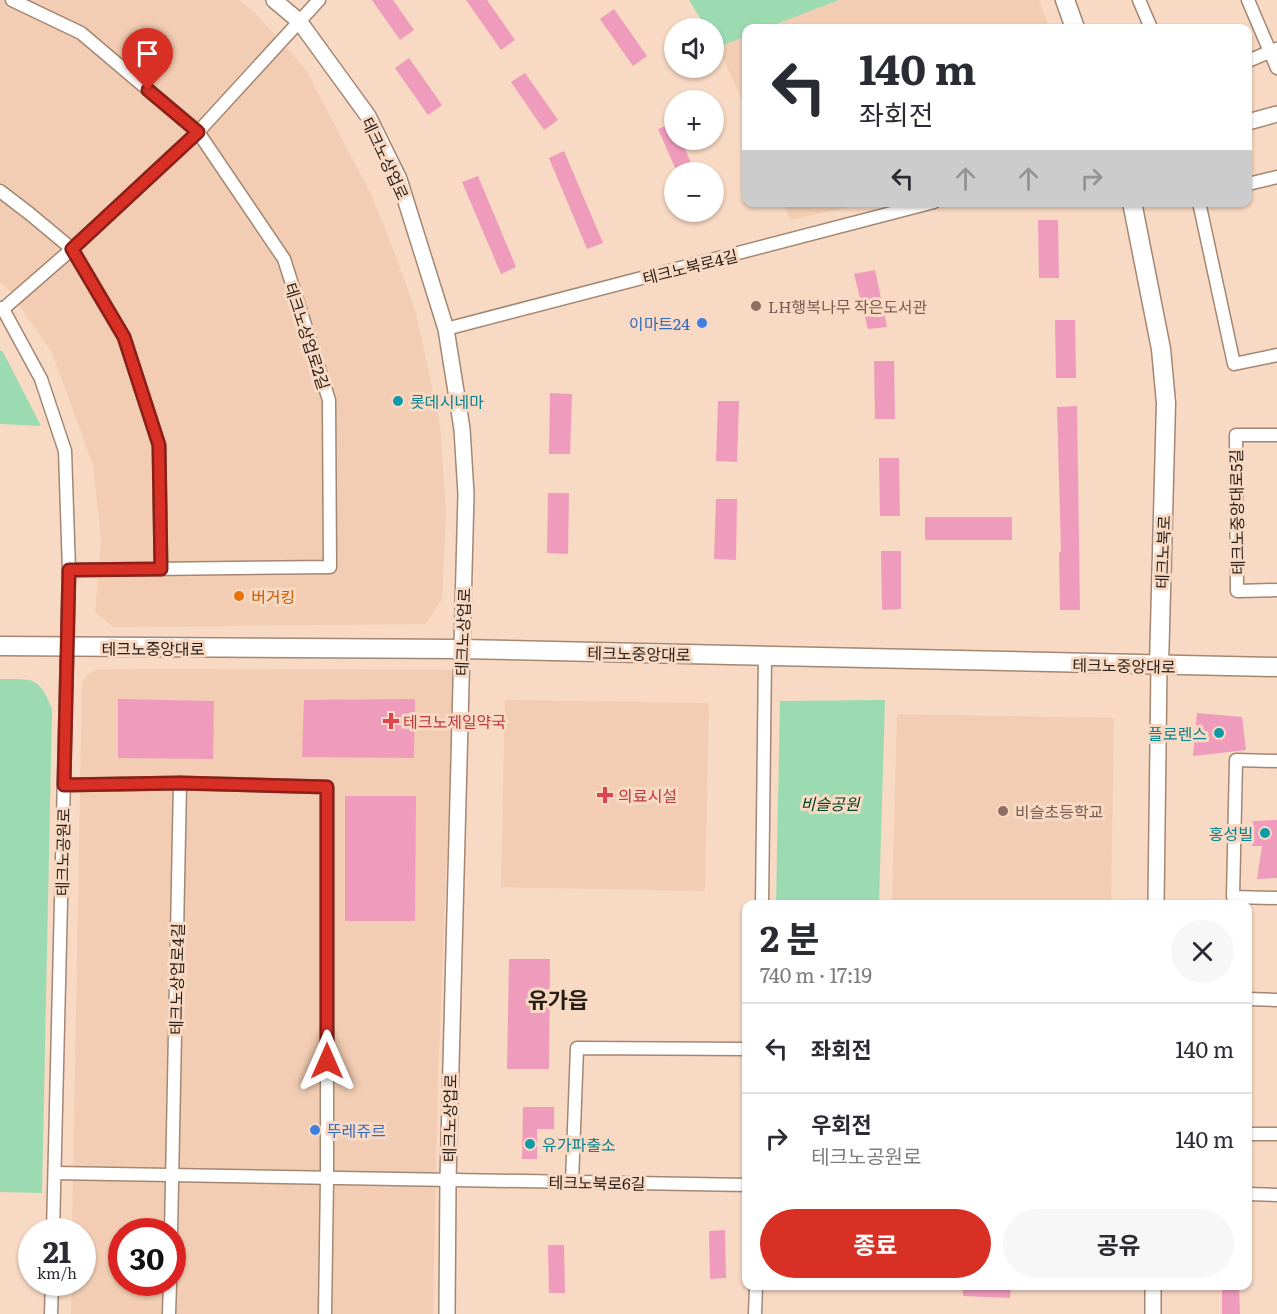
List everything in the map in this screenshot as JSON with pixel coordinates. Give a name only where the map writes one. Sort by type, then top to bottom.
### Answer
[{"type":"main road","points":[[1065,0],[1074,24]]},
{"type":"main road","name":"테크노북로","points":[[1133,207],[1161,349],[1166,403],[1159,666]]},
{"type":"main road","name":"테크노중앙대로","points":[[0,646],[461,649],[1277,667]]},
{"type":"street","name":"테크노상업로2길","points":[[12,0],[81,33],[198,132],[284,259],[329,400],[330,567],[161,569]]},
{"type":"street","name":"테크노상업로","points":[[274,0],[298,21],[368,116],[399,179],[446,328],[462,429],[466,494],[448,1179],[447,1314]]},
{"type":"street","points":[[1,309],[72,249],[198,132],[319,0]]},
{"type":"street","points":[[1139,0],[1149,24]]},
{"type":"street","points":[[1248,0],[1274,50],[1277,68]]},
{"type":"street","points":[[1252,59],[1274,50]]},
{"type":"street","points":[[1252,121],[1277,114]]},
{"type":"street","points":[[1252,182],[1277,177]]},
{"type":"street","points":[[0,191],[72,249],[124,337],[159,445],[161,569],[69,570]]},
{"type":"street","name":"테크노북로4길","points":[[446,328],[915,207]]},
{"type":"street","points":[[1200,207],[1234,364],[1277,355]]},
{"type":"street","name":"테크노공원로","points":[[1,309],[41,380],[65,451],[69,570],[53,1218]]},
{"type":"street","name":"테크노중앙대로5길","points":[[1277,435],[1236,435],[1236,447],[1237,591],[1277,590]]},
{"type":"street","points":[[762,900],[765,656]]},
{"type":"street","name":"테크노북로","points":[[1156,900],[1159,666]]},
{"type":"street","points":[[1277,761],[1236,760],[1233,897],[1277,898]]},
{"type":"street","points":[[64,785],[180,783],[327,787],[325,1314]]},
{"type":"street","name":"테크노상업로4길","points":[[171,1218],[180,783]]},
{"type":"street","points":[[1252,999],[1277,1000]]},
{"type":"street","points":[[572,1182],[577,1048],[742,1049]]},
{"type":"street","points":[[1252,1134],[1277,1134]]},
{"type":"street","points":[[55,1173],[448,1179]]},
{"type":"street","name":"테크노북로6길","points":[[448,1179],[742,1185]]},
{"type":"street","points":[[1252,1194],[1277,1195]]},
{"type":"street","points":[[755,1314],[756,1290]]},
{"type":"street","points":[[1153,1290],[1153,1314]]},
{"type":"street","points":[[51,1314],[52,1296]]},
{"type":"street","points":[[169,1314],[170,1296]]},
{"type":"shaded area","points":[[0,0],[240,0],[257,15],[306,70],[372,196],[416,313],[440,424],[446,513],[442,599],[426,624],[113,627],[95,612],[101,538],[93,465],[52,353],[6,286],[0,283]]},
{"type":"shaded area","points":[[839,0],[1039,0],[1048,24],[776,24]]},
{"type":"shaded area","points":[[742,38],[742,100],[724,60],[724,45]]},
{"type":"shaded area","points":[[786,207],[848,207],[790,220]]},
{"type":"shaded area","points":[[144,669],[454,670],[438,1079],[433,1314],[71,1314],[72,1296],[96,1296],[96,1218],[72,1218],[82,684],[87,675],[96,670]]},
{"type":"shaded area","name":"의료시설","points":[[505,700],[709,703],[705,891],[501,887]]},
{"type":"shaded area","name":"비슬초등학교","points":[[897,714],[1114,718],[1111,900],[892,900]]},
{"type":"green space","points":[[689,0],[839,0],[776,24],[742,24],[742,38],[724,45],[724,18],[700,18]]},
{"type":"green space","points":[[0,350],[3,352],[41,426],[0,424]]},
{"type":"green space","points":[[0,679],[34,682],[43,690],[52,709],[42,1193],[0,1192]]},
{"type":"green space","name":"비슬공원","points":[[885,700],[879,900],[776,900],[780,701]]},
{"type":"building","points":[[372,0],[393,0],[414,30],[400,40]]},
{"type":"building","points":[[466,0],[487,0],[515,40],[501,50]]},
{"type":"building","points":[[614,9],[647,56],[633,66],[600,19]]},
{"type":"building","points":[[409,58],[442,105],[428,115],[395,68]]},
{"type":"building","points":[[525,73],[558,120],[544,130],[511,82]]},
{"type":"building","points":[[664,127],[664,143],[658,129]]},
{"type":"building","points":[[667,150],[685,150],[691,162],[673,162]]},
{"type":"building","points":[[564,151],[603,243],[587,249],[549,158]]},
{"type":"building","points":[[478,176],[516,267],[501,274],[462,182]]},
{"type":"building","points":[[1038,220],[1058,220],[1059,278],[1039,278]]},
{"type":"building","points":[[875,270],[887,327],[868,329],[854,274]]},
{"type":"building","points":[[1055,320],[1075,320],[1076,378],[1056,378]]},
{"type":"building","points":[[874,361],[894,361],[895,419],[875,419]]},
{"type":"building","points":[[550,393],[572,394],[570,454],[549,454]]},
{"type":"building","points":[[718,401],[739,401],[737,462],[716,461]]},
{"type":"building","points":[[1077,406],[1080,610],[1060,610],[1059,552],[1061,552],[1057,407]]},
{"type":"building","points":[[879,458],[899,458],[900,516],[880,516]]},
{"type":"building","points":[[548,493],[569,493],[568,554],[547,553]]},
{"type":"building","points":[[716,499],[737,499],[736,560],[714,559]]},
{"type":"building","points":[[925,517],[1012,517],[1012,540],[925,540]]},
{"type":"building","points":[[881,551],[901,551],[901,609],[882,610]]},
{"type":"building","points":[[118,699],[214,701],[213,759],[118,758]]},
{"type":"building","points":[[415,699],[414,758],[302,757],[304,700]]},
{"type":"building","name":"플로렌스","points":[[1197,713],[1242,717],[1246,750],[1193,756]]},
{"type":"building","points":[[345,796],[416,796],[415,921],[345,921]]},
{"type":"building","points":[[1277,820],[1277,878],[1257,879],[1262,846],[1252,846],[1253,821]]},
{"type":"building","points":[[509,959],[550,959],[549,1069],[507,1069]]},
{"type":"building","name":"유가파출소","points":[[523,1107],[554,1107],[554,1129],[537,1129],[537,1159],[522,1159]]},
{"type":"building","points":[[725,1230],[726,1278],[710,1279],[709,1231]]},
{"type":"building","points":[[548,1245],[564,1245],[565,1293],[549,1293]]},
{"type":"building","points":[[963,1290],[1011,1290],[1010,1298],[963,1296]]},
{"type":"building","points":[[1222,1290],[1239,1290],[1240,1314],[1222,1314]]},
{"type":"place","name":"LH행복나무 작은도서관","points":[[756,306]]},
{"type":"place","name":"이마트24","points":[[702,323]]},
{"type":"place","name":"롯데시네마","points":[[398,401]]},
{"type":"place","name":"버거킹","points":[[239,596]]},
{"type":"place","name":"테크노제일약국","points":[[391,721]]},
{"type":"place","name":"플로렌스","points":[[1219,733]]},
{"type":"place","name":"의료시설","points":[[605,795]]},
{"type":"place","name":"비슬초등학교","points":[[1003,811]]},
{"type":"place","name":"홍성빌","points":[[1265,833]]},
{"type":"place","name":"뚜레쥬르","points":[[315,1130]]},
{"type":"place","name":"유가파출소","points":[[530,1144]]},
{"type":"district","name":"유가읍","points":[[558,998]]},
{"type":"route","points":[[148,90],[198,132],[72,249],[124,337],[159,445],[161,569],[69,570],[64,785],[180,783],[327,787],[327,1061]]}]
